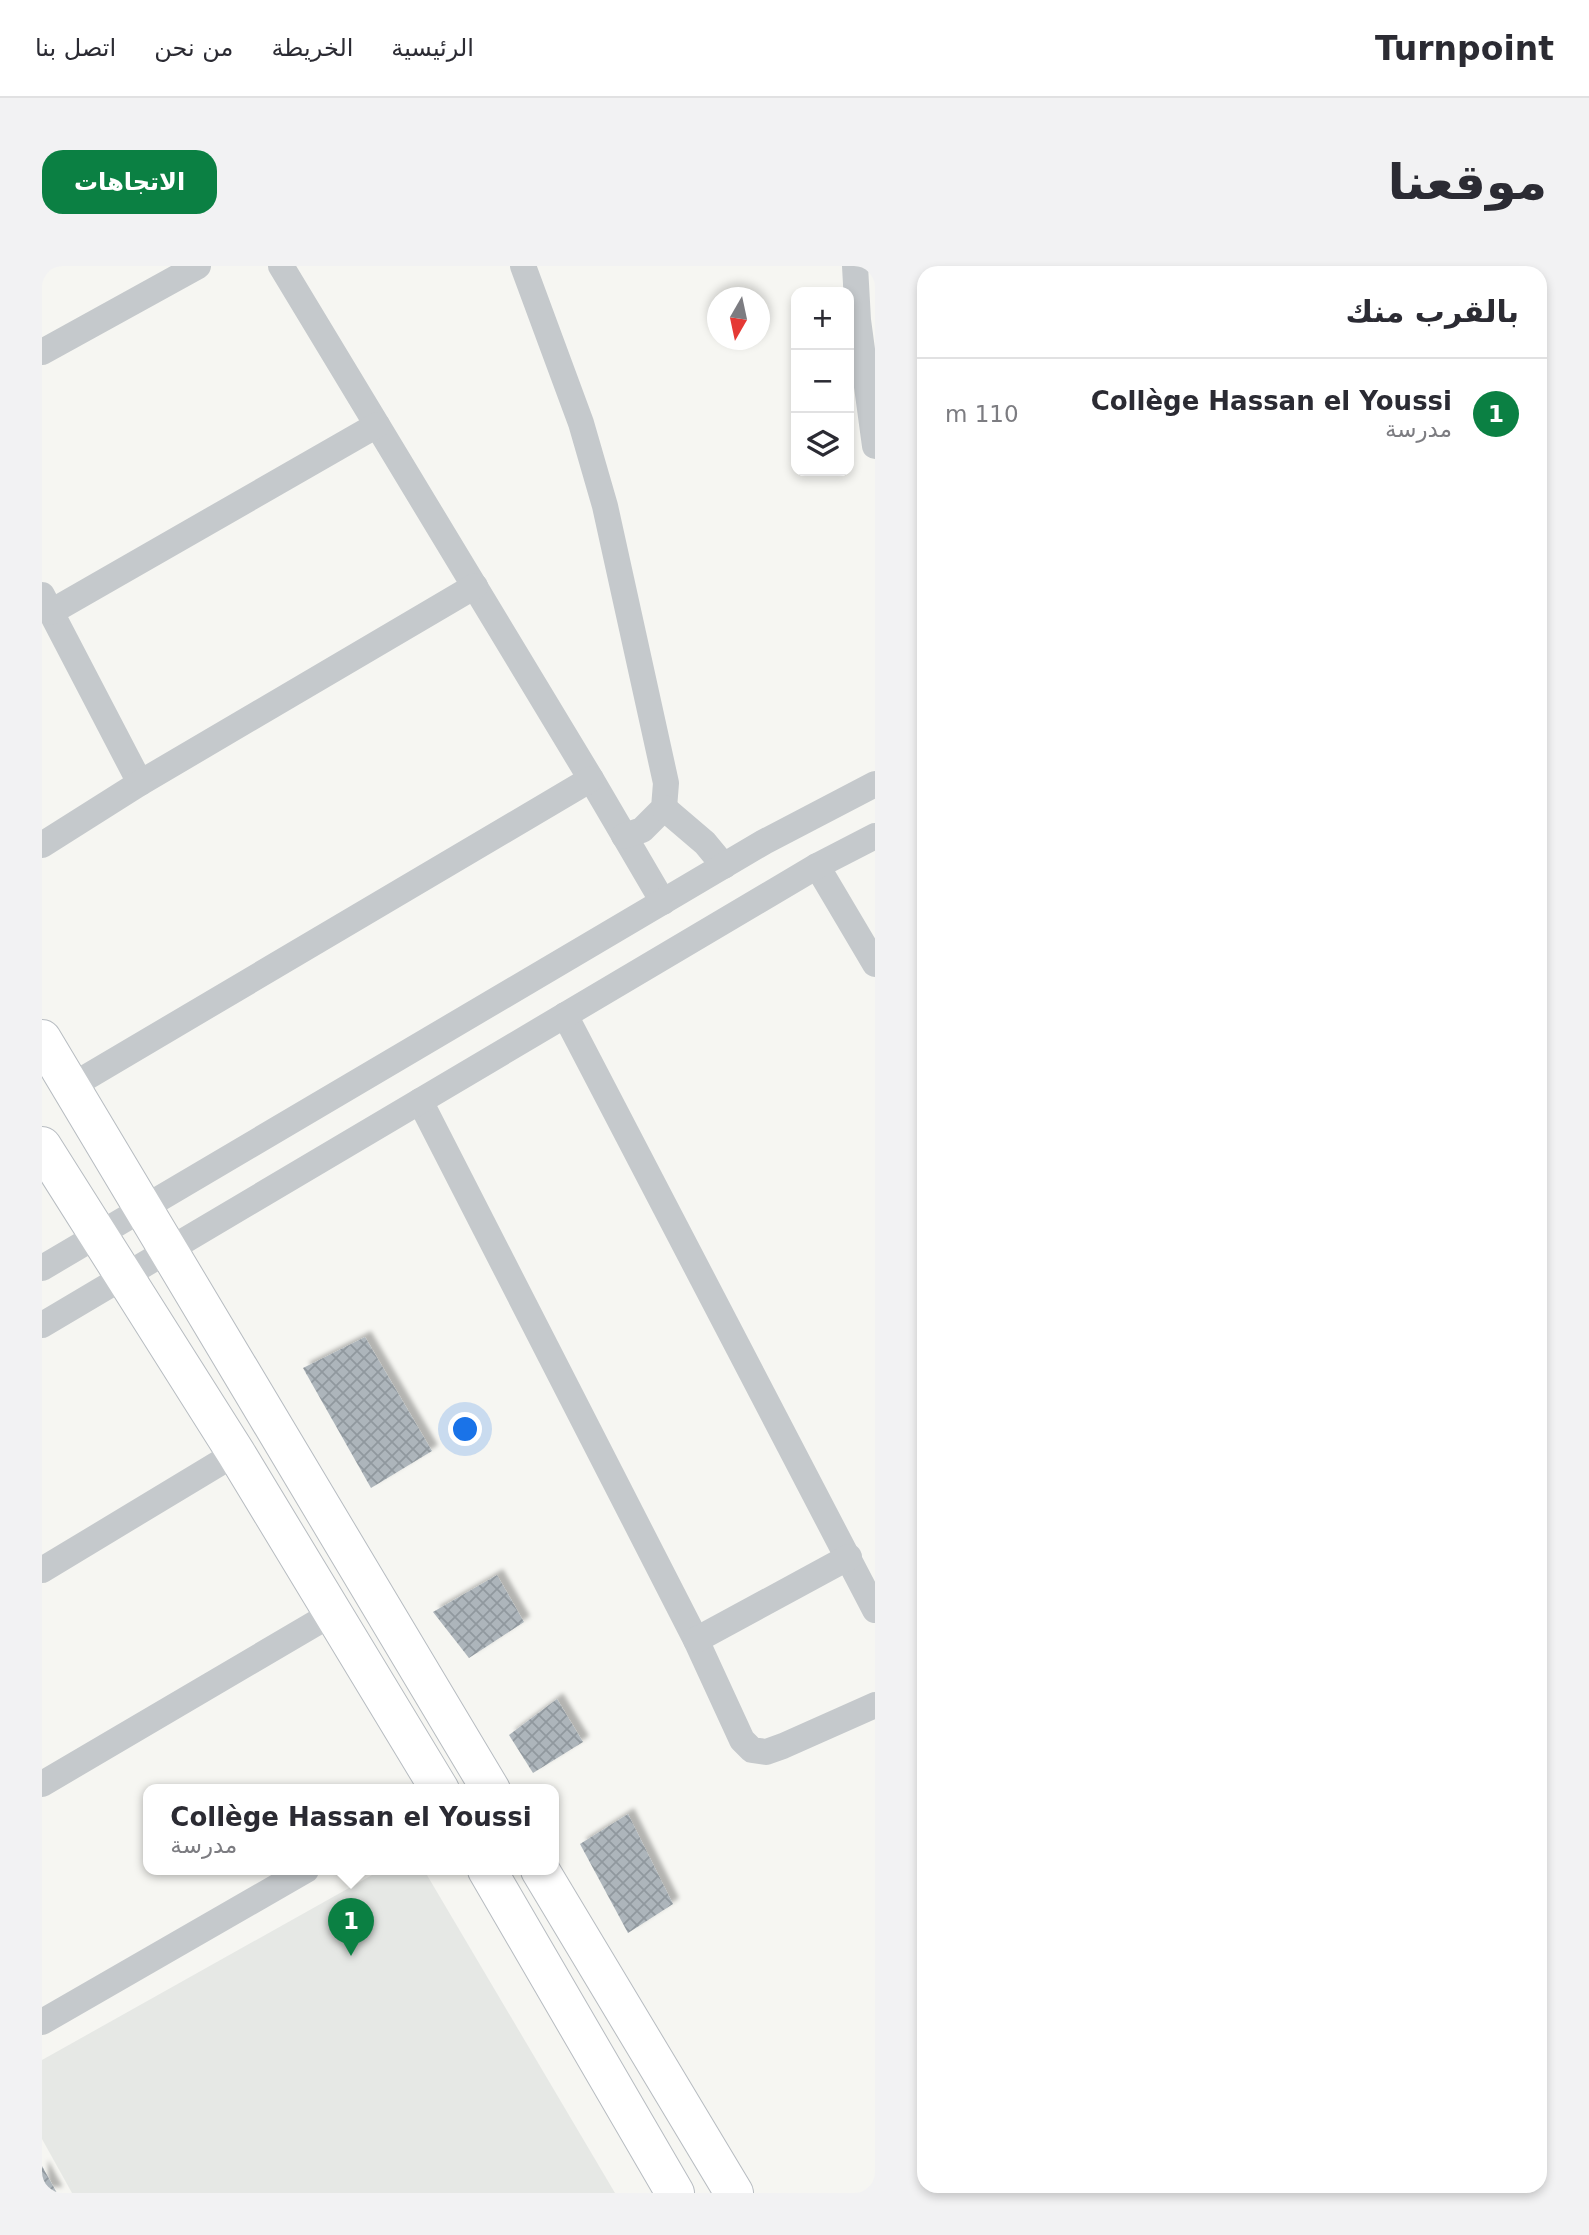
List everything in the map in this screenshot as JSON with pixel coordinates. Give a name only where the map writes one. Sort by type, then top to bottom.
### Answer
[{"type":"street","points":[[42,352],[198,266]]},
{"type":"street","points":[[281,266],[663,902]]},
{"type":"street","points":[[523,266],[581,424],[605,506],[666,783],[664,808],[642,830],[624,836]]},
{"type":"street","points":[[855,266],[858,320],[875,446]]},
{"type":"street","points":[[140,782],[47,603],[377,425]]},
{"type":"street","points":[[42,845],[140,782],[475,586]]},
{"type":"street","points":[[70,1087],[591,779]]},
{"type":"street","points":[[42,1268],[764,842],[875,784]]},
{"type":"street","points":[[664,808],[705,843],[724,866]]},
{"type":"street","points":[[42,1325],[817,866],[875,836]]},
{"type":"street","points":[[817,866],[875,964]]},
{"type":"street","points":[[565,1015],[875,1610]]},
{"type":"street","points":[[42,1039],[487,1784]]},
{"type":"street","points":[[420,1101],[696,1640],[742,1740],[752,1749],[766,1752],[875,1704]]},
{"type":"street","points":[[42,1146],[236,1453],[436,1784]]},
{"type":"street","points":[[42,1570],[236,1453]]},
{"type":"street","points":[[696,1640],[849,1556]]},
{"type":"street","points":[[42,1784],[333,1613]]},
{"type":"street","points":[[42,2022],[297,1875]]},
{"type":"street","points":[[490,1875],[675,2193]]},
{"type":"street","points":[[543,1875],[734,2193]]},
{"type":"shaded area","points":[[372,1875],[427,1875],[615,2193],[72,2193],[42,2139],[42,2060]]},
{"type":"building","points":[[365,1337],[432,1451],[371,1488],[303,1368]]},
{"type":"building","points":[[497,1575],[524,1622],[469,1658],[433,1612]]},
{"type":"building","points":[[557,1699],[583,1742],[533,1773],[509,1735]]},
{"type":"building","points":[[628,1814],[673,1904],[628,1933],[580,1844]]},
{"type":"building","points":[[42,2166],[57,2193],[42,2193]]},
{"type":"place","name":"Collège Hassan el Youssi","points":[[351,1956]]}]
